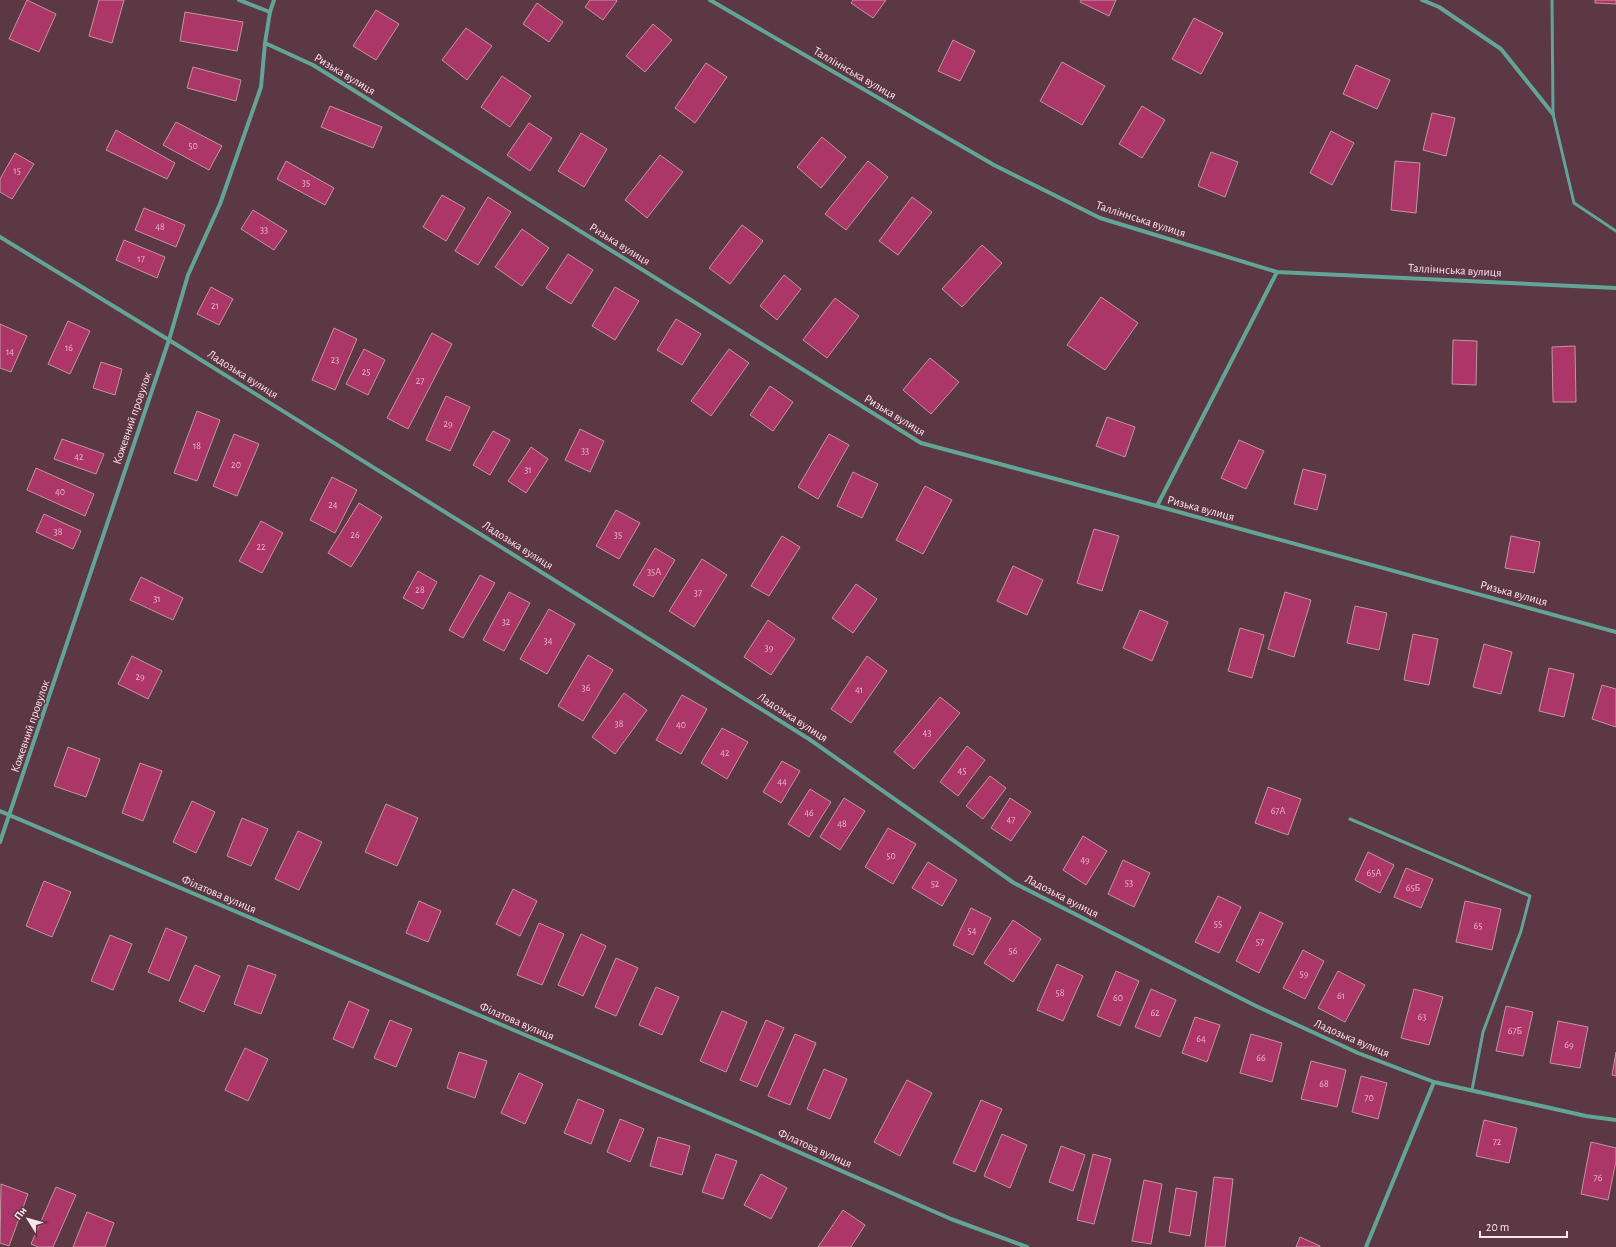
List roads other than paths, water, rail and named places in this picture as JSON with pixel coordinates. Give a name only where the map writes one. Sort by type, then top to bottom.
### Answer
[{"type":"street","points":[[239,0],[270,12]]},
{"type":"street","name":"Кожевний провулок","points":[[0,842],[169,340],[188,275],[220,204],[260,87],[265,43],[270,12],[274,0]]},
{"type":"street","name":"Талліннська вулиця","points":[[710,0],[994,165],[1100,218],[1277,272],[1616,288]]},
{"type":"street","points":[[1422,0],[1439,7],[1501,49],[1553,114]]},
{"type":"street","name":"Ризька вулиця","points":[[265,43],[313,65],[921,443],[1616,632]]},
{"type":"street","name":"Ладозька вулиця","points":[[0,237],[169,340],[809,739],[1014,883],[1256,1006],[1358,1053],[1434,1082],[1586,1116],[1616,1120]]},
{"type":"street","points":[[1157,506],[1277,272]]},
{"type":"street","name":"Філатова вулиця","points":[[0,811],[753,1132],[951,1219],[1027,1247]]},
{"type":"street","points":[[1366,1247],[1434,1082]]},
{"type":"lane","points":[[1552,0],[1553,114],[1574,203],[1616,231]]},
{"type":"lane","points":[[1350,819],[1530,896],[1521,931],[1482,1032],[1472,1090]]}]
